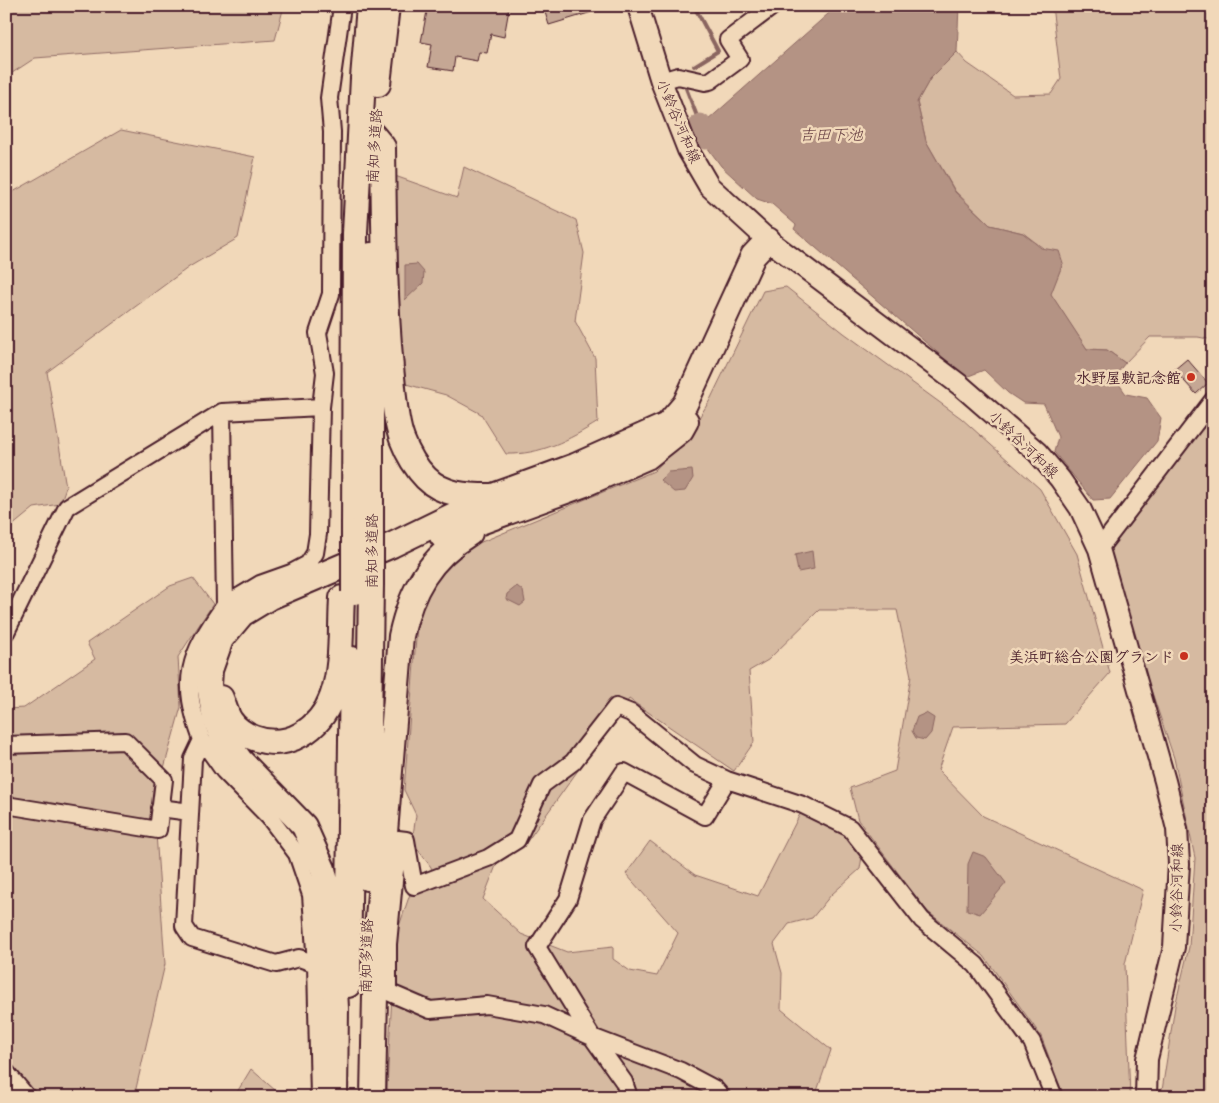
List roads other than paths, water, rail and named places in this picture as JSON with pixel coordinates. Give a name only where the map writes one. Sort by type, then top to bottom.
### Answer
[{"type":"highway","name":"南知多道路","points":[[364,1097],[354,413],[355,233],[363,78],[369,6]]},
{"type":"highway","name":"南知多道路","points":[[356,534],[373,135],[387,6]]},
{"type":"highway","points":[[373,135],[383,147],[388,337],[396,411],[402,438],[414,462],[426,478],[447,492],[469,496],[494,507]]},
{"type":"highway","points":[[335,1097],[336,1008],[330,898],[323,869],[304,826],[240,760],[222,736],[212,709],[209,686],[210,670],[222,639],[242,614],[303,582],[392,545],[494,507],[647,457],[682,430],[701,396],[764,260],[768,240]]},
{"type":"highway","points":[[356,591],[337,682],[323,714],[314,726],[287,741],[273,743],[245,735],[230,720],[221,697],[221,674],[228,651],[258,615],[311,588],[478,522],[494,507]]},
{"type":"highway","points":[[373,1097],[376,943],[401,636],[414,590],[429,568],[494,507]]},
{"type":"highway","name":"南知多道路","points":[[346,1097],[356,591]]},
{"type":"main road","name":"小鈴谷河和線","points":[[638,6],[661,81],[688,150],[709,186],[768,240],[952,380],[1037,452],[1060,479],[1080,508],[1100,549],[1177,829],[1179,864],[1174,947],[1147,1059],[1146,1097]]},
{"type":"street","points":[[319,1097],[316,964],[311,895],[297,854],[269,817],[224,771],[202,740],[192,711],[188,686],[192,664],[210,625],[225,605],[260,584],[291,573],[308,564],[315,553],[318,534],[321,407],[325,373],[318,333],[331,294],[332,132],[329,98],[342,6]]},
{"type":"street","points":[[661,81],[678,76],[705,82],[714,79],[740,59],[728,40],[773,6]]},
{"type":"street","points":[[1100,549],[1213,400]]},
{"type":"street","points":[[6,632],[67,507],[222,412],[321,407]]},
{"type":"street","points":[[222,412],[225,605]]},
{"type":"street","points":[[722,1097],[715,1089],[681,1071],[592,1037],[544,1015],[487,1005],[430,1010],[388,992],[388,944],[398,839],[406,840],[414,886],[488,858],[518,840],[542,785],[573,762],[616,706],[631,713],[695,765],[727,780],[803,805],[850,828],[922,920],[976,965],[1032,1042],[1054,1097]]},
{"type":"street","points":[[202,740],[193,759],[184,926],[192,938],[276,964],[299,958],[316,964]]},
{"type":"street","points":[[6,745],[125,741],[164,780],[158,830],[6,805]]},
{"type":"street","points":[[629,1097],[624,1082],[592,1037],[538,947],[568,899],[592,820],[624,772],[705,816],[727,780]]},
{"type":"street","points":[[160,808],[190,812]]},
{"type":"street","points":[[6,1072],[27,1097]]},
{"type":"water","name":"吉田下池","points":[[837,6],[959,6],[957,52],[930,79],[917,102],[926,141],[955,192],[990,225],[1023,233],[1041,248],[1059,251],[1063,263],[1051,294],[1087,349],[1107,350],[1125,363],[1114,377],[1126,394],[1147,398],[1161,418],[1157,441],[1110,499],[1093,500],[1054,452],[1058,437],[1044,404],[1023,403],[1008,393],[984,370],[966,377],[794,229],[796,225],[772,204],[757,199],[721,166],[702,140],[709,137],[707,121]]},
{"type":"water","points":[[417,264],[424,272],[423,283],[405,300],[405,265]]},
{"type":"water","points":[[692,470],[693,478],[685,491],[674,492],[660,480],[668,472]]},
{"type":"water","points":[[812,551],[814,569],[798,572],[795,555]]},
{"type":"water","points":[[517,586],[523,591],[525,602],[520,606],[506,599],[507,594]]},
{"type":"water","points":[[926,713],[934,718],[931,733],[925,740],[916,738],[912,731],[917,717]]},
{"type":"water","points":[[973,852],[986,857],[1006,883],[980,914],[967,910],[968,864]]},
{"type":"waterway","points":[[694,6],[718,51],[694,66]]},
{"type":"waterway","points":[[684,83],[700,124]]},
{"type":"waterway","points":[[700,124],[706,139]]},
{"type":"place","name":"水野屋敷記念館","points":[[1191,377]]},
{"type":"place","name":"美浜町総合公園グランド","points":[[1184,656]]}]
